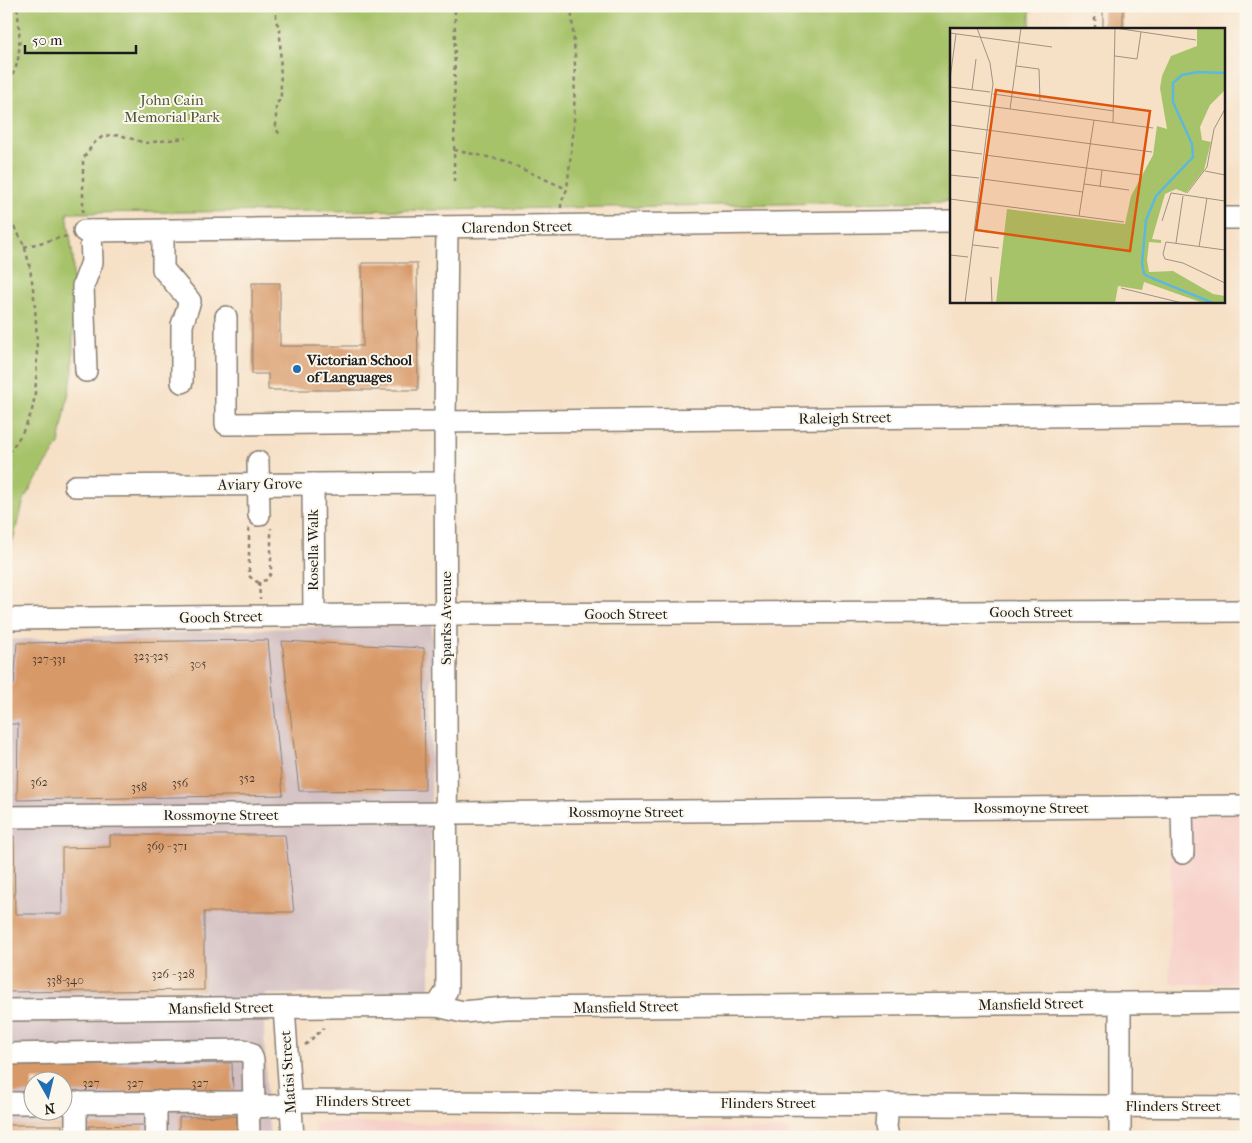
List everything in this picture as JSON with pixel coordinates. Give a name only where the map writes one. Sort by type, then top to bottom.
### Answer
[{"type":"street","points":[[1224,218],[1246,218]]},
{"type":"street","name":"Clarendon Street","points":[[87,231],[950,221]]},
{"type":"street","name":"Sparks Avenue","points":[[437,1006],[447,990],[445,421],[447,228]]},
{"type":"street","points":[[163,230],[163,269],[190,301],[182,325],[182,382]]},
{"type":"street","points":[[86,370],[83,286],[92,262],[87,231]]},
{"type":"street","name":"Raleigh Street","points":[[226,317],[226,424],[1246,414]]},
{"type":"street","points":[[258,462],[260,522]]},
{"type":"street","name":"Aviary Grove","points":[[75,486],[445,483]]},
{"type":"street","name":"Rosella Walk","points":[[313,484],[314,616]]},
{"type":"street","name":"Gooch Street","points":[[6,619],[446,614],[1246,611]]},
{"type":"street","name":"Rossmoyne Street","points":[[6,817],[1246,806]]},
{"type":"street","points":[[1182,807],[1183,853]]},
{"type":"street","name":"Mansfield Street","points":[[6,1010],[437,1006],[463,1012],[505,1008],[1246,1002]]},
{"type":"street","points":[[1120,1003],[1120,1137]]},
{"type":"street","name":"Matisi Street","points":[[284,1008],[293,1137]]},
{"type":"street","points":[[6,1054],[243,1050],[250,1053],[253,1060],[250,1137]]},
{"type":"street","points":[[156,1101],[156,1137]]},
{"type":"street","name":"Flinders Street","points":[[72,1102],[1246,1107]]},
{"type":"street","points":[[6,1103],[22,1103]]},
{"type":"street","points":[[888,1104],[886,1127],[888,1137]]},
{"type":"street","points":[[72,1117],[76,1137]]},
{"type":"path","points":[[6,100],[16,63],[19,32],[17,6]]},
{"type":"path","points":[[276,6],[276,22],[280,27],[281,99],[276,104],[276,129],[281,136]]},
{"type":"path","points":[[454,182],[455,6]]},
{"type":"path","points":[[454,150],[502,160],[567,189],[574,126],[575,56],[571,6]]},
{"type":"path","points":[[1095,28],[1096,6]]},
{"type":"path","points":[[6,66],[12,75]]},
{"type":"path","points":[[24,247],[87,231],[84,159],[93,144],[102,137],[111,135],[123,136],[145,143],[186,138]]},
{"type":"path","points":[[6,213],[24,247],[32,286],[35,320],[36,377],[32,410],[25,428],[6,456]]},
{"type":"path","points":[[260,522],[271,573],[267,580],[259,582],[252,580],[249,576],[260,522]]},
{"type":"path","points":[[259,582],[260,599]]},
{"type":"path","points":[[304,1046],[324,1028]]},
{"type":"shaded area","points":[[432,622],[430,993],[265,994],[264,1030],[270,1137],[6,1137],[6,640]]},
{"type":"shaded area","points":[[1246,814],[1246,984],[1170,984],[1170,816]]},
{"type":"shaded area","points":[[314,1122],[789,1130],[791,1137],[316,1137]]},
{"type":"green space","name":"John Cain Memorial Park","points":[[6,6],[1030,6],[1030,28],[950,28],[950,201],[440,210],[67,213],[73,258],[73,370],[59,444],[25,497],[6,564]]},
{"type":"building","points":[[1103,6],[1123,6],[1123,28],[1103,28]]},
{"type":"building","points":[[362,263],[417,263],[418,390],[268,390],[268,374],[252,374],[252,283],[280,283],[280,346],[363,346]]},
{"type":"building","points":[[268,640],[283,795],[17,800],[18,724],[6,724],[6,685],[14,685],[17,643]]},
{"type":"building","points":[[282,641],[424,648],[425,790],[299,791]]},
{"type":"building","points":[[110,835],[285,835],[294,912],[204,912],[204,990],[6,992],[6,836],[14,836],[15,914],[62,914],[62,848],[110,847]]},
{"type":"building","points":[[232,1063],[233,1091],[72,1093],[72,1070],[22,1070],[22,1093],[6,1093],[6,1065]]},
{"type":"building","points":[[237,1116],[237,1137],[179,1137],[179,1117]]},
{"type":"building","points":[[6,1125],[62,1125],[62,1137],[6,1137]]},
{"type":"building","points":[[144,1125],[144,1137],[89,1137],[89,1126]]},
{"type":"place","name":"Victorian School of Languages","points":[[297,369]]}]
